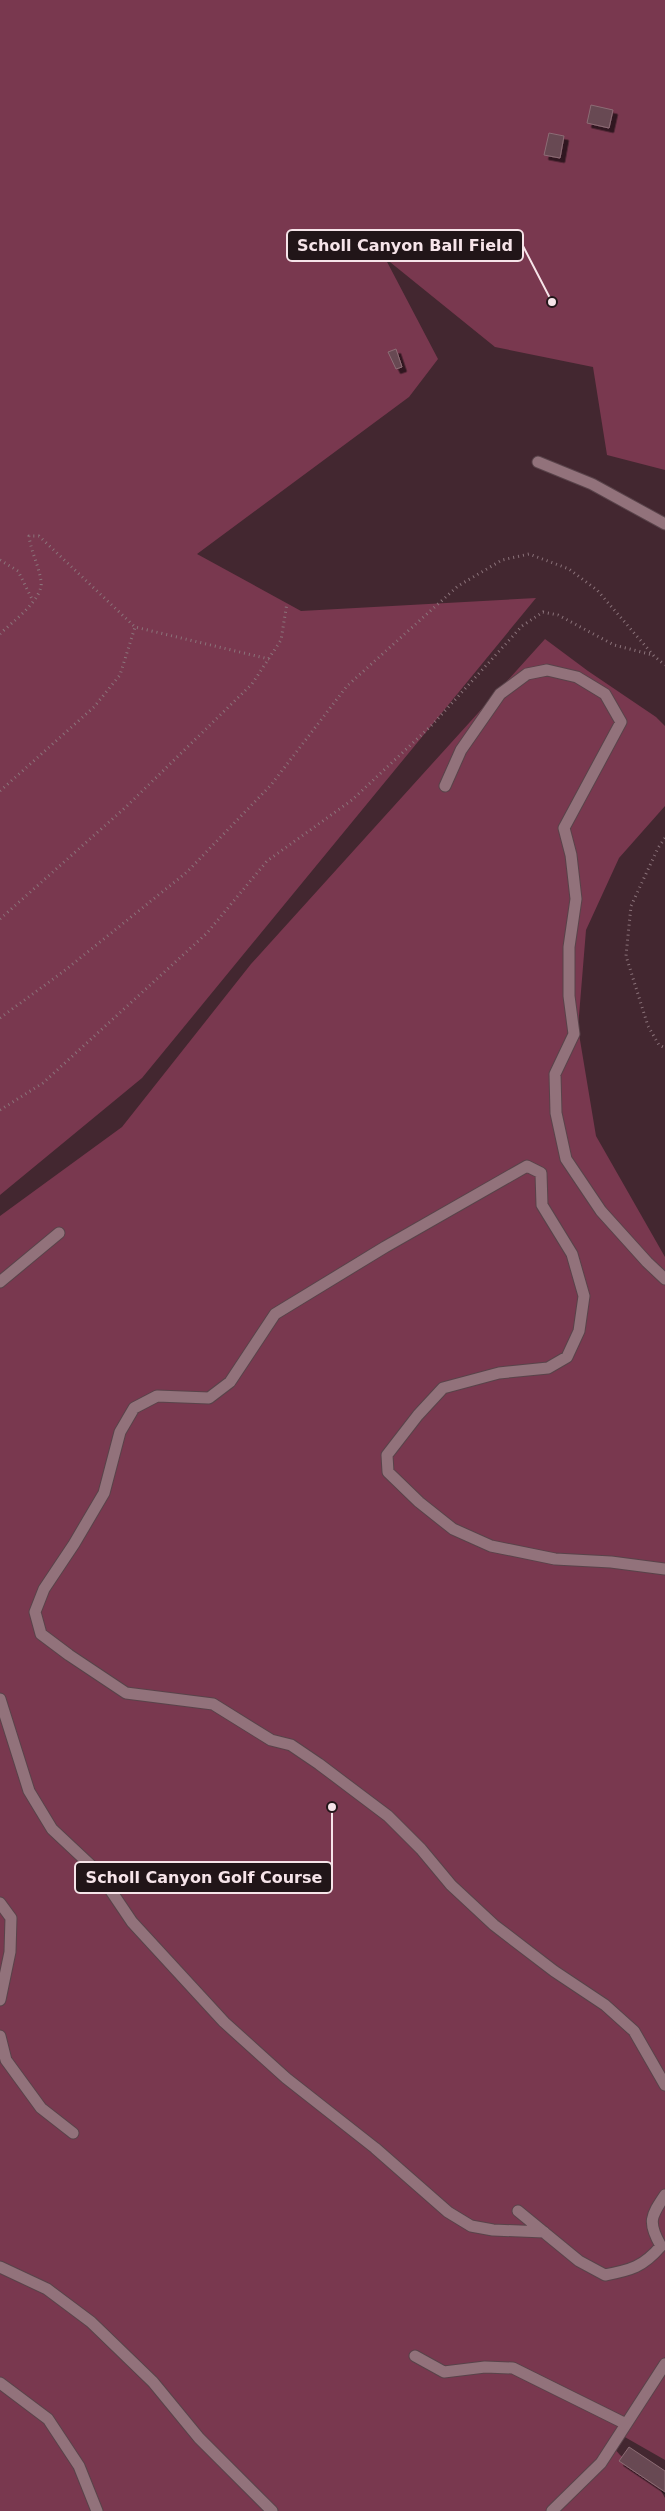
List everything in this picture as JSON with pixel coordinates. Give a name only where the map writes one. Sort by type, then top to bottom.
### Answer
[{"type":"lane","points":[[538,462],[592,484],[665,524]]},
{"type":"lane","points":[[445,786],[461,750],[500,694],[527,674],[547,670],[576,677],[606,694],[621,722],[564,828],[571,855],[576,899],[569,947],[569,996],[574,1034],[555,1074],[556,1114],[566,1159],[601,1211],[647,1262],[665,1278]]},
{"type":"lane","points":[[665,1569],[611,1562],[555,1559],[491,1546],[453,1529],[419,1502],[388,1472],[387,1455],[418,1415],[443,1388],[499,1373],[548,1368],[567,1357],[579,1331],[584,1296],[572,1254],[542,1205],[541,1173],[527,1166],[385,1247],[276,1314],[230,1382],[209,1398],[157,1396],[134,1408],[120,1432],[104,1493],[74,1544],[44,1589],[35,1612],[41,1634],[126,1693],[212,1704],[271,1740],[291,1745],[319,1764],[388,1816],[421,1849],[451,1885],[494,1925],[554,1971],[605,2005],[634,2031],[665,2085]]},
{"type":"lane","points":[[0,1282],[59,1233]]},
{"type":"lane","points":[[0,1699],[30,1791],[52,1829],[99,1873],[132,1922],[224,2022],[286,2078],[375,2148],[448,2212],[471,2226],[493,2230],[544,2232]]},
{"type":"lane","points":[[0,1903],[11,1918],[10,1952],[0,2000]]},
{"type":"lane","points":[[0,2036],[6,2060],[41,2108],[73,2133]]},
{"type":"lane","points":[[518,2211],[579,2261],[604,2275],[632,2270],[650,2258],[663,2245],[653,2232],[651,2216],[665,2194]]},
{"type":"lane","points":[[0,2267],[47,2289],[91,2322],[153,2382],[199,2438],[272,2511]]},
{"type":"lane","points":[[415,2356],[444,2372],[485,2367],[513,2368],[626,2424]]},
{"type":"lane","points":[[552,2511],[601,2463],[665,2364]]},
{"type":"lane","points":[[0,2383],[48,2418],[79,2466],[97,2511]]},
{"type":"path","points":[[0,634],[40,595],[42,582],[31,550],[29,536],[39,536],[135,628],[269,659]]},
{"type":"path","points":[[0,1018],[64,971],[187,872],[272,785],[347,686],[458,586],[502,560],[529,554],[569,569],[597,590],[654,656],[665,665]]},
{"type":"path","points":[[0,560],[18,572],[33,601]]},
{"type":"path","points":[[0,919],[127,806],[252,684],[282,640],[286,604]]},
{"type":"path","points":[[0,1110],[44,1083],[207,933],[266,861],[352,800],[433,724],[522,626],[543,612],[558,615],[614,645],[654,656]]},
{"type":"path","points":[[0,791],[94,707],[120,675],[135,628]]},
{"type":"path","points":[[665,838],[658,848],[631,906],[626,956],[648,1026],[659,1045],[665,1048]]},
{"type":"shaded area","points":[[0,0],[665,0],[665,470],[607,455],[593,367],[495,347],[385,258],[438,359],[409,397],[197,554],[301,611],[536,598],[142,1078],[0,1195]]},
{"type":"shaded area","points":[[545,639],[656,717],[665,726],[665,806],[619,858],[586,930],[578,1028],[596,1136],[665,1257],[665,2357],[654,2378],[608,2441],[620,2455],[660,2489],[665,2498],[665,2511],[0,2511],[0,1216],[122,1127],[251,964]]},
{"type":"shaded area","points":[[665,2372],[665,2460],[623,2436]]},
{"type":"building","points":[[591,105],[613,110],[609,128],[587,123]]},
{"type":"building","points":[[549,133],[564,136],[560,158],[544,155]]},
{"type":"building","points":[[396,349],[402,367],[396,369],[388,352]]},
{"type":"building","points":[[629,2447],[665,2471],[665,2492],[619,2461]]},
{"type":"place","name":"Scholl Canyon Ball Field","points":[[552,302]]},
{"type":"place","name":"Scholl Canyon Golf Course","points":[[332,1807]]}]
